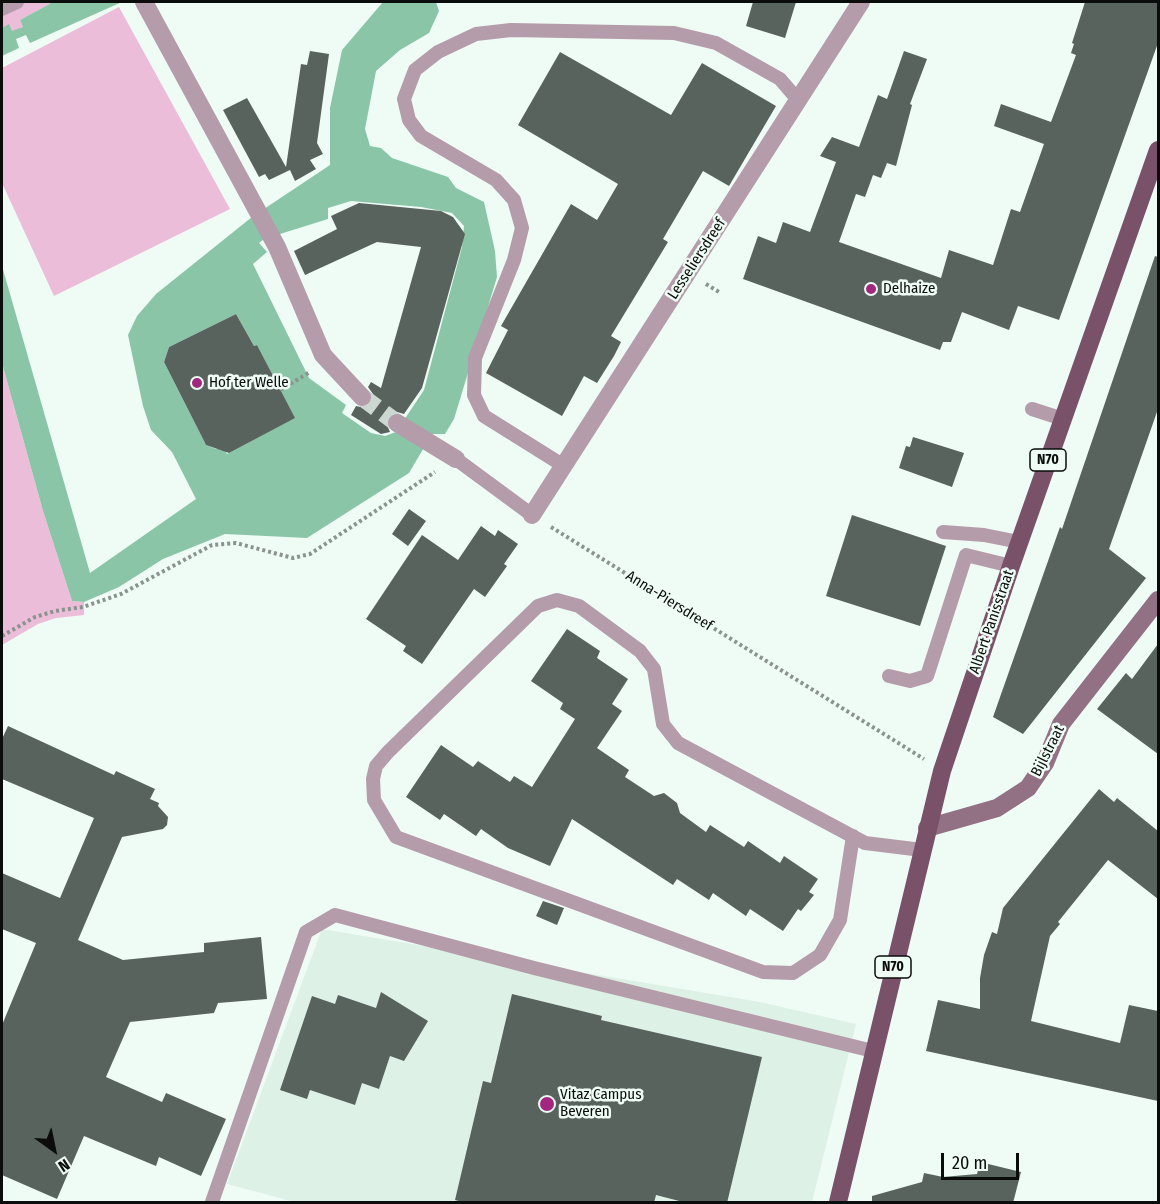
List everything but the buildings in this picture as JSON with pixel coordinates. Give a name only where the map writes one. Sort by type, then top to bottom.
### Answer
[{"type":"main road","name":"Albert Panisstraat","points":[[838,1203],[942,771],[1019,542],[1158,150]]},
{"type":"street","points":[[144,2],[277,247],[323,355],[362,397]]},
{"type":"street","name":"Lesseliersdreef","points":[[532,516],[861,2]]},
{"type":"street","points":[[398,424],[456,459]]},
{"type":"street","name":"Bijlstraat","points":[[927,828],[996,808],[1028,788],[1045,763],[1061,724],[1158,600]]},
{"type":"lane","points":[[2,9],[17,2]]},
{"type":"lane","points":[[564,466],[484,416],[474,395],[475,358],[514,260],[522,228],[514,200],[496,180],[421,136],[409,120],[405,99],[415,70],[438,52],[476,34],[512,30],[674,33],[716,43],[780,79],[798,100]]},
{"type":"lane","points":[[1032,410],[1063,419]]},
{"type":"lane","points":[[456,459],[532,516]]},
{"type":"lane","points":[[943,532],[984,535],[1019,542]]},
{"type":"lane","points":[[889,676],[910,681],[927,676],[966,555],[1011,566]]},
{"type":"lane","points":[[853,836],[840,920],[820,955],[793,973],[763,972],[396,837],[374,800],[373,780],[376,766],[496,647],[538,606],[557,600],[579,606],[640,651],[654,669],[663,724],[678,743],[853,836],[865,843],[922,850]]},
{"type":"lane","points":[[212,1203],[306,932],[335,915],[534,968],[873,1051]]},
{"type":"path","points":[[280,390],[329,361]]},
{"type":"path","points":[[2,636],[35,617],[55,610],[82,607],[121,594],[212,545],[236,543],[294,558],[310,554],[456,459]]},
{"type":"path","name":"Anna-Piersdreef","points":[[532,516],[942,771]]},
{"type":"shaded area","points":[[2,2],[53,2],[20,20],[23,27],[12,32],[9,25],[2,28]]},
{"type":"shaded area","points":[[53,2],[122,2],[30,43],[26,35],[16,39],[19,48],[2,56],[2,28],[9,24],[12,31],[23,27],[20,20]]},
{"type":"shaded area","points":[[383,2],[436,2],[439,11],[429,33],[400,50],[376,71],[365,129],[370,146],[381,148],[392,158],[448,177],[456,188],[484,202],[495,251],[497,277],[454,419],[445,434],[432,434],[409,473],[307,538],[225,534],[163,559],[119,587],[84,602],[72,601],[43,511],[2,363],[2,266],[90,573],[196,499],[172,452],[151,430],[143,406],[128,335],[137,316],[156,294],[252,217],[330,165],[330,108],[342,50]],"holes":[[[351,201],[421,207],[452,213],[464,226],[462,247],[424,390],[396,432],[385,436],[371,433],[342,413],[346,405],[309,378],[253,264],[267,252],[259,243],[264,239],[328,219],[328,208]],[[236,314],[254,346],[257,345],[294,418],[227,454],[223,446],[216,449],[206,445],[164,362],[169,347]]]},
{"type":"shaded area","points":[[119,7],[230,209],[54,296],[2,183],[2,68]]},
{"type":"shaded area","points":[[2,363],[43,511],[72,601],[84,602],[84,615],[56,618],[38,624],[2,645]]},
{"type":"shaded area","name":"Vitaz Campus Beveren","points":[[322,929],[760,1002],[856,1024],[812,1202],[295,1202],[227,1184]]},
{"type":"tunnel","points":[[362,397],[397,423]]},
{"type":"place","name":"Delhaize","points":[[871,289]]},
{"type":"place","name":"Hof ter Welle","points":[[197,383]]},
{"type":"place","name":"Vitaz Campus Beveren","points":[[547,1104]]}]
